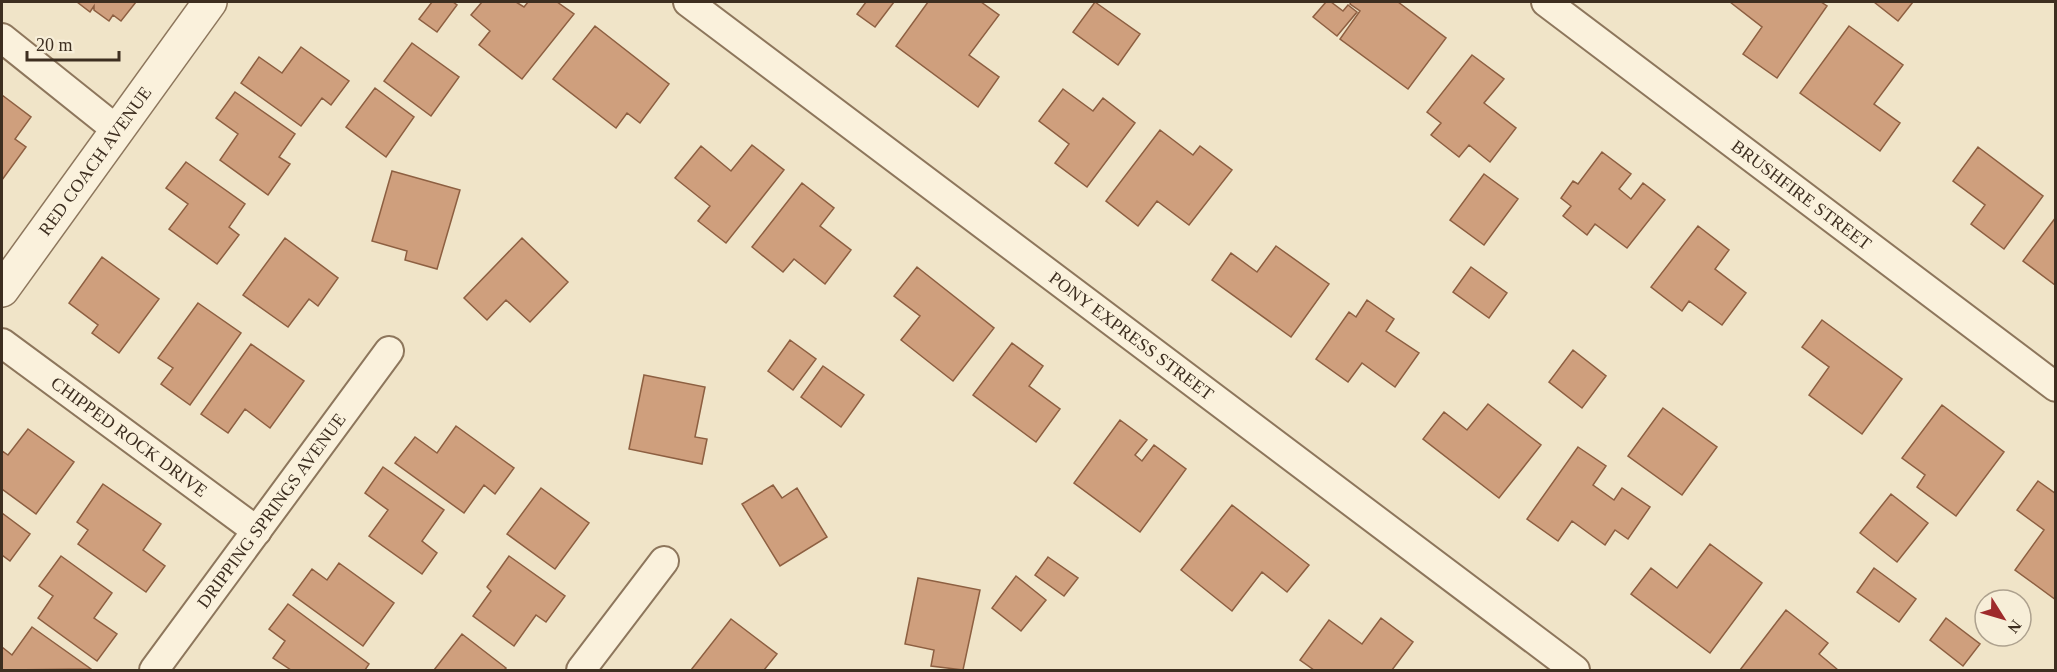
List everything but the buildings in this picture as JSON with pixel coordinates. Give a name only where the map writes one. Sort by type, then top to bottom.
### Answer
[{"type":"street","name":"RED COACH AVENUE","points":[[2,290],[210,2]]},
{"type":"street","name":"PONY EXPRESS STREET","points":[[688,2],[1575,670]]},
{"type":"street","name":"BRUSHFIRE STREET","points":[[1546,2],[2055,387]]},
{"type":"street","points":[[2,38],[117,130]]},
{"type":"street","name":"CHIPPED ROCK DRIVE","points":[[2,343],[257,531]]},
{"type":"street","name":"DRIPPING SPRINGS AVENUE","points":[[154,670],[389,351]]},
{"type":"street","points":[[581,670],[664,561]]}]
